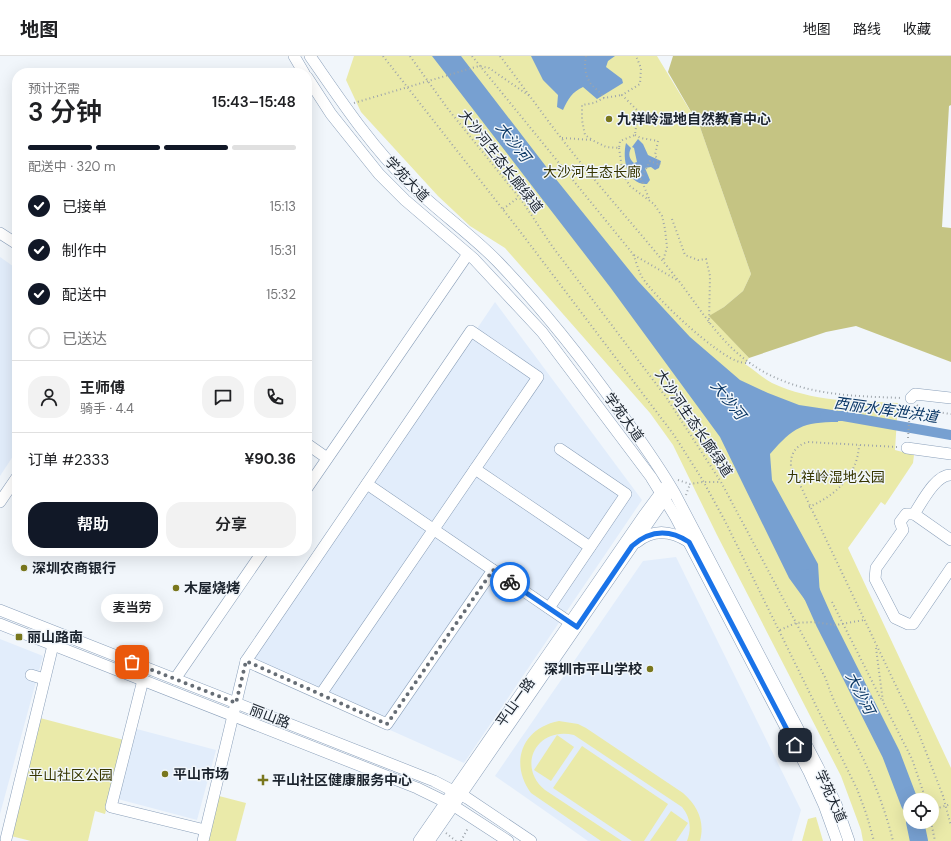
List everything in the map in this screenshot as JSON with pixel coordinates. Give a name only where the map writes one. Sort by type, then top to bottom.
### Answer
[{"type":"street","points":[[294,56],[301,68]]},
{"type":"street","name":"学苑大道","points":[[310,56],[343,104],[394,167],[436,208],[484,249],[546,314],[597,380],[654,459],[665,492],[689,542],[809,772],[824,805],[837,841]]},
{"type":"street","name":"学苑大道","points":[[312,85],[331,114],[379,174],[405,200],[468,254],[503,288],[542,332],[665,492],[822,774],[841,817],[849,841]]},
{"type":"street","points":[[0,233],[12,241]]},
{"type":"street","points":[[312,480],[468,254]]},
{"type":"street","points":[[143,680],[112,807],[204,836],[246,661],[471,331],[538,377],[321,694]]},
{"type":"street","points":[[911,398],[915,394],[951,398]]},
{"type":"street","points":[[907,446],[951,454]]},
{"type":"street","points":[[312,448],[327,458]]},
{"type":"street","points":[[549,608],[626,494],[560,449]]},
{"type":"street","points":[[475,469],[590,547]]},
{"type":"street","points":[[914,514],[939,478],[946,474],[951,475]]},
{"type":"street","points":[[0,502],[12,484]]},
{"type":"street","points":[[367,484],[573,625]]},
{"type":"street","name":"平山一路","points":[[573,625],[632,546],[665,492]]},
{"type":"street","name":"平山一路","points":[[430,841],[457,793],[665,492]]},
{"type":"street","points":[[951,540],[914,514],[906,514],[900,522],[903,530],[874,573],[875,579],[895,618],[913,624],[951,568]]},
{"type":"street","points":[[632,546],[646,536],[662,532],[676,535],[689,542]]},
{"type":"street","points":[[175,679],[260,556]]},
{"type":"street","points":[[246,661],[387,724],[493,570]]},
{"type":"street","name":"丽山路","points":[[0,610],[420,775],[457,793],[531,841]]},
{"type":"street","name":"丽山路","points":[[0,624],[417,788],[450,804],[508,841]]},
{"type":"street","points":[[6,839],[53,645]]},
{"type":"street","points":[[31,675],[44,678]]},
{"type":"street","name":"平山一路","points":[[418,841],[450,804]]},
{"type":"path","points":[[384,56],[503,209],[674,435],[703,482],[780,630],[857,789],[874,841]]},
{"type":"path","name":"大沙河生态长廊绿道","points":[[410,56],[448,109],[518,197],[552,246],[666,397],[721,482],[826,679],[830,696],[867,769],[885,812],[892,841]]},
{"type":"path","points":[[472,56],[633,254],[642,277],[682,321],[725,354],[740,362],[750,363]]},
{"type":"path","points":[[500,56],[562,138],[679,281],[709,324],[724,340],[750,363],[781,380],[818,392],[837,395],[911,398],[922,410],[951,414]]},
{"type":"path","points":[[586,56],[584,64],[587,76],[591,85],[600,90],[604,98]]},
{"type":"path","points":[[619,148],[606,147],[592,140],[585,134],[582,120],[582,105],[594,103],[604,98],[622,95],[640,84],[641,68],[636,56]]},
{"type":"path","points":[[356,103],[407,86],[479,66],[489,68],[533,99]]},
{"type":"path","points":[[622,95],[638,111],[635,135]]},
{"type":"path","points":[[651,202],[641,179],[650,161],[660,165],[655,154],[658,141],[641,138],[635,135],[620,141],[619,148],[623,174],[630,186],[651,202],[654,204],[662,216],[667,247],[662,261]]},
{"type":"path","points":[[562,138],[592,140]]},
{"type":"path","points":[[503,209],[518,197]]},
{"type":"path","points":[[672,219],[685,255],[698,260],[706,259],[710,276],[709,324]]},
{"type":"path","points":[[633,254],[679,281]]},
{"type":"path","points":[[911,398],[907,446],[811,441],[802,444],[795,450],[791,457],[791,469],[926,750],[946,806],[951,826]]},
{"type":"path","points":[[809,506],[824,500],[848,477],[858,454],[859,444]]},
{"type":"path","points":[[690,484],[721,482]]},
{"type":"path","points":[[832,602],[912,759],[924,793]]},
{"type":"path","points":[[780,630],[796,623],[813,622],[836,625],[864,620]]},
{"type":"path","points":[[876,645],[883,702]]},
{"type":"path","points":[[939,808],[951,804]]},
{"type":"path","points":[[461,841],[473,818]]},
{"type":"path","points":[[932,829],[935,841]]},
{"type":"shaded area","points":[[673,56],[951,56],[951,105],[949,106],[942,227],[951,228],[951,362],[856,326],[826,332],[749,358],[709,316],[724,307],[743,291],[751,274],[700,127],[668,72]]},
{"type":"shaded area","points":[[0,257],[12,265],[12,458],[0,476]]},
{"type":"shaded area","points":[[495,302],[642,500],[464,763],[249,667]]},
{"type":"shaded area","name":"深圳市平山学校","points":[[676,557],[801,810],[792,841],[588,841],[495,776],[643,561]]},
{"type":"shaded area","points":[[0,639],[43,656],[0,814]]},
{"type":"shaded area","name":"平山市场","points":[[133,728],[216,750],[197,820],[114,798]]},
{"type":"green space","name":"大沙河生态长廊","points":[[354,56],[657,56],[700,127],[751,274],[743,291],[724,307],[710,316],[749,358],[745,364],[772,383],[803,394],[818,397],[850,401],[898,403],[895,450],[914,455],[913,463],[885,505],[881,502],[848,548],[951,768],[951,841],[863,841],[861,830],[841,776],[717,535],[673,445],[650,413],[505,248],[470,226],[438,196],[361,112],[346,80]]},
{"type":"green space","name":"平山社区公园","points":[[40,718],[124,740],[105,814],[95,811],[88,841],[31,841],[11,836]]},
{"type":"green space","points":[[559,721],[578,724],[586,728],[683,793],[693,803],[699,815],[702,827],[700,841],[687,841],[690,827],[687,815],[682,807],[574,735],[561,734],[550,736],[541,742],[535,750],[532,760],[532,770],[536,780],[545,790],[622,841],[601,841],[531,793],[524,782],[521,770],[520,759],[523,748],[528,739],[536,731],[546,725]]},
{"type":"green space","points":[[557,735],[574,747],[551,781],[534,770]]},
{"type":"green space","points":[[582,746],[668,804],[644,841],[632,841],[553,788]]},
{"type":"green space","points":[[219,796],[246,803],[236,841],[207,841]]},
{"type":"green space","points":[[671,811],[688,823],[676,841],[650,841]]},
{"type":"green space","points":[[816,817],[823,841],[802,841],[808,819]]},
{"type":"water","points":[[432,56],[461,56],[551,173],[638,281],[690,337],[740,380],[799,405],[839,411],[838,422],[816,423],[800,428],[786,438],[770,454],[772,480],[818,564],[820,596],[811,602],[805,600],[789,578],[720,437],[610,287]]},
{"type":"water","points":[[531,56],[615,56],[608,61],[606,67],[622,79],[623,83],[597,99],[583,87],[571,96],[563,110],[557,107],[558,95],[543,80]]},
{"type":"water","points":[[638,139],[643,144],[648,155],[661,161],[659,168],[655,170],[651,167],[645,168],[650,180],[647,184],[640,183],[631,176],[626,163],[626,143],[631,148],[629,154],[631,160],[634,163],[637,162],[634,148],[632,147]]},
{"type":"waterway","name":"西丽水库泄洪道","points":[[825,416],[843,416],[951,435]]},
{"type":"waterway","name":"大沙河","points":[[805,578],[825,623],[891,754],[906,793]]},
{"type":"waterway","name":"大沙河","points":[[916,829],[919,841]]},
{"type":"way so far","points":[[132,662],[236,703],[246,661],[387,724],[493,570],[510,582]]},
{"type":"place","name":"九祥岭湿地自然教育中心","points":[[609,119]]},
{"type":"place","name":"深圳农商银行","points":[[24,568]]},
{"type":"place","name":"木屋烧烤","points":[[176,588]]},
{"type":"place","name":"丽山路南","points":[[19,637]]},
{"type":"place","name":"麦当劳","points":[[132,662]]},
{"type":"place","name":"深圳市平山学校","points":[[650,669]]},
{"type":"place","name":"平山市场","points":[[165,774]]},
{"type":"place","name":"平山社区健康服务中心","points":[[263,780]]},
{"type":"route","points":[[510,582],[577,627],[632,546],[639,540],[646,536],[662,532],[676,535],[689,542],[795,745]]},
{"type":"park label","name":"九祥岭湿地公园","points":[[836,477]]}]
